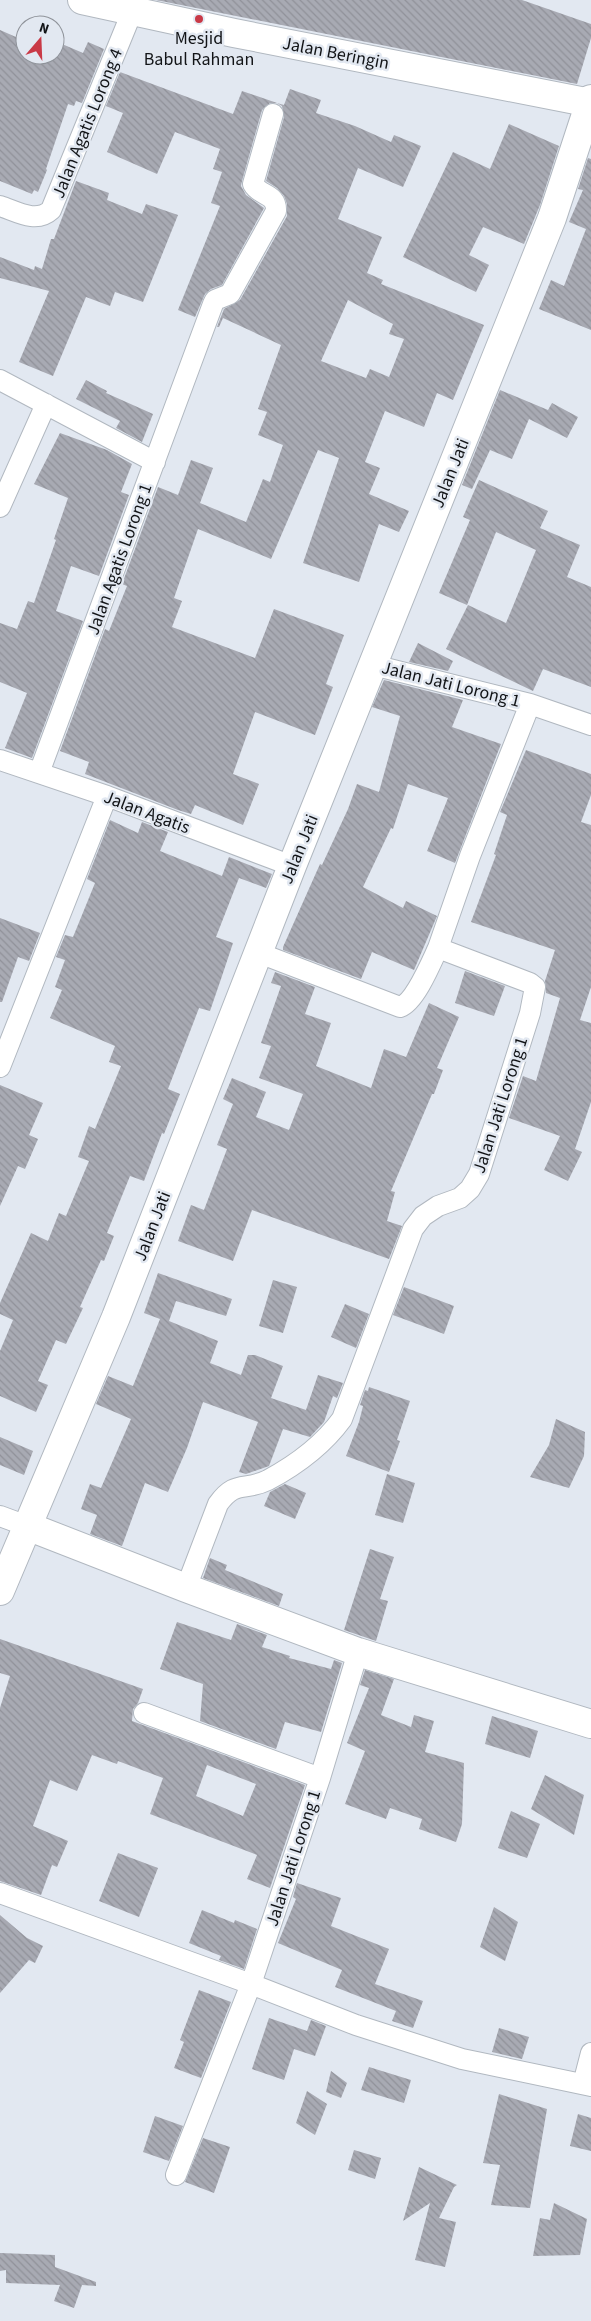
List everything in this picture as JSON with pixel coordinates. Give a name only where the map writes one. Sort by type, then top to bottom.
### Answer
[{"type":"street","name":"Jalan Beringin","points":[[82,0],[132,12],[591,102]]},
{"type":"street","name":"Jalan Agatis Lorong 4","points":[[0,206],[31,217],[41,216],[51,210],[132,12]]},
{"type":"street","name":"Jalan Jati","points":[[0,1591],[116,1317],[292,866],[552,218],[591,102]]},
{"type":"street","name":"Jalan Agatis Lorong 1","points":[[39,773],[215,300],[230,294],[276,211],[276,204],[273,199],[255,188],[253,184],[273,114]]},
{"type":"street","points":[[0,380],[155,462]]},
{"type":"street","points":[[0,507],[46,404]]},
{"type":"street","name":"Jalan Jati Lorong 1","points":[[373,665],[530,704],[591,725]]},
{"type":"street","name":"Jalan Jati Lorong 1","points":[[186,1588],[218,1504],[227,1492],[239,1486],[254,1486],[290,1467],[323,1442],[342,1419],[413,1229],[423,1216],[438,1206],[460,1198],[470,1189],[479,1174],[530,1013],[535,987],[530,982],[438,948],[470,856],[530,704]]},
{"type":"street","name":"Jalan Agatis","points":[[0,760],[107,796],[292,866]]},
{"type":"street","points":[[0,1067],[107,796]]},
{"type":"street","points":[[259,953],[400,1007],[406,1005],[412,998],[438,948]]},
{"type":"street","points":[[0,1516],[358,1652],[591,1724]]},
{"type":"street","name":"Jalan Jati Lorong 1","points":[[176,2175],[251,1984],[320,1778],[358,1652]]},
{"type":"street","points":[[144,1713],[320,1778]]},
{"type":"street","points":[[0,1893],[251,1984],[356,2025],[462,2059],[587,2085],[591,2053]]},
{"type":"building","points":[[156,0],[522,0],[591,24],[591,38],[577,84]]},
{"type":"building","points":[[0,30],[15,37],[15,65],[65,65],[65,45],[83,53],[88,42],[104,49],[82,103],[76,101],[74,106],[68,104],[38,192],[34,190],[32,194],[0,181]]},
{"type":"building","points":[[120,72],[233,114],[242,91],[277,103],[270,103],[262,110],[241,186],[246,195],[264,208],[222,285],[211,289],[205,294],[195,317],[178,310],[220,206],[211,203],[222,172],[213,169],[220,149],[175,132],[157,174],[107,152],[123,113],[106,106]]},
{"type":"building","points":[[290,89],[321,100],[316,113],[355,126],[391,142],[394,135],[421,146],[403,187],[358,168],[338,219],[382,237],[367,273],[383,280],[381,284],[484,325],[453,400],[437,393],[424,427],[385,411],[365,462],[380,468],[369,494],[409,511],[399,532],[379,524],[359,582],[303,563],[339,458],[318,450],[271,559],[198,529],[174,598],[182,601],[172,627],[255,658],[274,609],[344,635],[326,684],[333,687],[315,735],[255,712],[233,774],[259,784],[243,825],[195,805],[191,814],[178,810],[85,774],[89,762],[60,751],[105,629],[109,631],[127,586],[122,584],[158,487],[178,495],[191,460],[213,468],[200,503],[246,522],[263,479],[270,482],[283,445],[258,435],[267,412],[258,409],[281,345],[223,318],[219,327],[217,327],[224,309],[240,300],[287,216],[287,204],[284,196],[277,188],[266,181],[284,117],[282,106],[277,103],[284,105]],"holes":[[[348,300],[393,324],[389,334],[404,339],[389,377],[370,369],[366,378],[321,361]]]},
{"type":"building","points":[[509,124],[559,146],[540,205],[524,244],[483,227],[469,255],[489,265],[476,292],[403,257],[453,152],[490,169]]},
{"type":"building","points":[[588,158],[591,159],[591,330],[539,309],[551,280],[564,286],[586,229],[569,222],[583,190],[578,189]]},
{"type":"building","points":[[76,181],[109,193],[107,200],[142,214],[146,204],[178,215],[143,302],[115,292],[110,306],[86,297],[53,376],[19,362],[49,291],[0,278],[0,257],[34,270],[35,266],[42,269],[51,239],[54,239]]},
{"type":"building","points":[[86,380],[107,391],[106,393],[153,414],[142,442],[116,428],[120,421],[76,399]]},
{"type":"building","points":[[500,390],[548,410],[552,403],[578,417],[567,438],[529,419],[512,459],[490,450],[472,489],[462,485]]},
{"type":"building","points":[[60,433],[107,450],[132,464],[121,492],[129,495],[99,576],[71,566],[56,611],[83,621],[32,758],[5,748],[27,693],[0,682],[0,623],[17,629],[28,601],[34,603],[56,540],[54,539],[68,498],[34,484]]},
{"type":"building","points":[[479,480],[548,511],[540,528],[580,545],[567,577],[591,587],[591,687],[543,669],[533,691],[446,649],[468,605],[506,623],[536,550],[496,532],[467,605],[439,593],[470,520],[463,517]]},
{"type":"building","points":[[418,643],[453,661],[448,671],[409,662]]},
{"type":"building","points":[[384,680],[463,700],[452,727],[501,744],[455,863],[427,851],[448,798],[408,784],[393,829],[391,828],[363,887],[403,908],[406,901],[437,916],[414,970],[372,952],[361,979],[283,950],[283,947],[320,864],[322,865],[348,809],[357,784],[379,792],[400,716],[372,707]]},
{"type":"building","points":[[526,750],[591,774],[591,795],[581,822],[591,825],[591,987],[580,1020],[591,1023],[591,1102],[575,1149],[582,1152],[568,1181],[544,1170],[560,1136],[509,1118],[523,1076],[536,1081],[560,998],[546,993],[545,981],[555,950],[471,922],[496,855],[494,854],[507,815],[500,812]]},
{"type":"building","points":[[110,820],[138,833],[142,822],[168,832],[160,851],[222,876],[229,857],[272,874],[266,888],[239,878],[216,937],[233,943],[221,979],[210,1011],[199,1008],[168,1089],[180,1094],[164,1134],[162,1133],[144,1181],[130,1176],[107,1233],[114,1236],[104,1261],[101,1260],[80,1307],[83,1308],[66,1344],[56,1340],[38,1381],[48,1385],[36,1412],[0,1396],[0,1351],[13,1320],[0,1314],[0,1303],[31,1233],[48,1241],[59,1213],[66,1216],[89,1161],[78,1157],[89,1126],[95,1129],[121,1066],[109,1062],[115,1046],[50,1018],[62,990],[55,987],[65,960],[56,957],[65,935],[73,937],[95,883],[87,879]]},
{"type":"building","points":[[0,918],[40,933],[29,961],[18,957],[2,1002],[0,1002]]},
{"type":"building","points":[[465,971],[505,986],[494,1016],[455,1003]]},
{"type":"building","points":[[275,972],[315,987],[305,1014],[331,1023],[316,1066],[371,1088],[384,1049],[406,1057],[429,1003],[459,1017],[437,1068],[443,1070],[434,1094],[432,1094],[391,1191],[395,1192],[387,1221],[402,1226],[389,1259],[252,1210],[233,1261],[178,1241],[191,1205],[204,1210],[227,1149],[217,1145],[233,1104],[223,1099],[232,1078],[266,1092],[256,1117],[289,1130],[303,1094],[259,1078],[271,1046],[261,1043],[281,986],[271,983]]},
{"type":"building","points":[[0,1085],[43,1103],[29,1135],[38,1139],[25,1169],[18,1166],[0,1206]]},
{"type":"building","points":[[158,1273],[232,1299],[226,1316],[176,1301],[169,1321],[218,1341],[210,1363],[241,1375],[248,1355],[255,1355],[283,1366],[271,1398],[306,1410],[318,1375],[343,1383],[337,1398],[333,1396],[324,1422],[310,1437],[283,1429],[269,1466],[246,1474],[239,1472],[258,1422],[203,1402],[187,1448],[168,1492],[145,1483],[122,1546],[90,1534],[97,1515],[81,1509],[90,1484],[101,1488],[131,1419],[96,1404],[108,1376],[133,1386],[160,1319],[144,1313]]},
{"type":"building","points":[[273,1280],[297,1287],[283,1333],[259,1326]]},
{"type":"building","points":[[404,1287],[454,1306],[444,1334],[393,1315]]},
{"type":"building","points":[[345,1304],[369,1314],[356,1348],[331,1337]]},
{"type":"building","points":[[369,1387],[410,1401],[397,1440],[400,1441],[389,1472],[346,1456],[359,1422],[363,1406],[360,1405],[365,1390],[368,1391]]},
{"type":"building","points":[[556,1419],[585,1432],[584,1456],[569,1488],[530,1477],[549,1445]]},
{"type":"building","points":[[0,1437],[33,1451],[24,1475],[0,1465]]},
{"type":"building","points":[[387,1474],[415,1483],[403,1523],[375,1515]]},
{"type":"building","points":[[285,1484],[306,1493],[295,1519],[264,1506],[270,1492]]},
{"type":"building","points":[[370,1549],[394,1557],[380,1599],[388,1601],[376,1641],[344,1630]]},
{"type":"building","points":[[210,1558],[227,1565],[225,1570],[283,1594],[279,1606],[203,1578]]},
{"type":"building","points":[[177,1622],[231,1640],[237,1624],[267,1635],[262,1647],[290,1656],[289,1658],[331,1669],[334,1660],[342,1663],[321,1732],[285,1722],[276,1749],[200,1721],[203,1684],[160,1669]]},
{"type":"building","points":[[0,1639],[143,1689],[138,1703],[133,1709],[132,1721],[305,1785],[270,1888],[247,1879],[257,1855],[150,1814],[163,1778],[118,1761],[117,1764],[92,1755],[77,1791],[50,1780],[33,1826],[68,1841],[57,1867],[52,1865],[41,1895],[0,1881],[0,1708],[10,1676],[0,1673]],"holes":[[[207,1765],[256,1784],[243,1816],[196,1796]]]},
{"type":"building","points":[[365,1670],[394,1679],[381,1715],[411,1727],[414,1715],[434,1721],[425,1752],[464,1763],[462,1824],[456,1842],[419,1829],[422,1819],[390,1808],[386,1819],[345,1804],[365,1751],[347,1743],[369,1688],[360,1685]]},
{"type":"building","points":[[492,1716],[538,1731],[530,1758],[485,1744]]},
{"type":"building","points":[[545,1775],[584,1795],[574,1835],[531,1809]]},
{"type":"building","points":[[511,1811],[540,1824],[527,1858],[498,1848]]},
{"type":"building","points":[[118,1853],[158,1868],[139,1917],[99,1901]]},
{"type":"building","points":[[297,1883],[341,1898],[331,1926],[389,1949],[375,1984],[423,2001],[413,2028],[392,2021],[396,2011],[335,1987],[342,1970],[278,1943],[296,1899],[293,1897]]},
{"type":"building","points":[[494,1907],[518,1922],[505,1961],[480,1947]]},
{"type":"building","points":[[202,1910],[234,1923],[235,1920],[257,1929],[244,1969],[219,1960],[221,1956],[189,1943]]},
{"type":"building","points":[[0,1915],[27,1938],[43,1946],[35,1963],[29,1960],[0,1993]]},
{"type":"building","points":[[199,1990],[231,2002],[201,2078],[174,2068],[184,2042],[180,2040]]},
{"type":"building","points":[[269,2018],[307,2031],[311,2020],[326,2026],[315,2056],[294,2049],[284,2080],[252,2069]]},
{"type":"building","points":[[499,2028],[529,2037],[522,2059],[492,2052]]},
{"type":"building","points":[[369,2067],[411,2080],[404,2103],[361,2090]]},
{"type":"building","points":[[331,2071],[347,2083],[341,2098],[326,2092]]},
{"type":"building","points":[[307,2091],[327,2104],[315,2135],[296,2123]]},
{"type":"building","points":[[499,2094],[547,2109],[530,2208],[491,2205],[500,2165],[483,2163]]},
{"type":"building","points":[[578,2114],[591,2118],[591,2151],[570,2146]]},
{"type":"building","points":[[155,2116],[183,2126],[169,2161],[143,2152]]},
{"type":"building","points":[[203,2138],[230,2147],[214,2193],[185,2182]]},
{"type":"building","points":[[354,2150],[381,2158],[375,2179],[348,2170]]},
{"type":"building","points":[[419,2167],[457,2185],[454,2187],[439,2218],[456,2222],[445,2267],[415,2260],[430,2203],[403,2221]]},
{"type":"building","points":[[554,2203],[587,2219],[580,2255],[533,2256],[540,2218],[550,2220]]},
{"type":"building","points":[[0,2253],[55,2255],[55,2267],[96,2282],[96,2286],[82,2285],[74,2308],[54,2301],[60,2285],[6,2283],[6,2270],[0,2271]]},
{"type":"place","name":"Mesjid Babul Rahman","points":[[199,19]]}]
